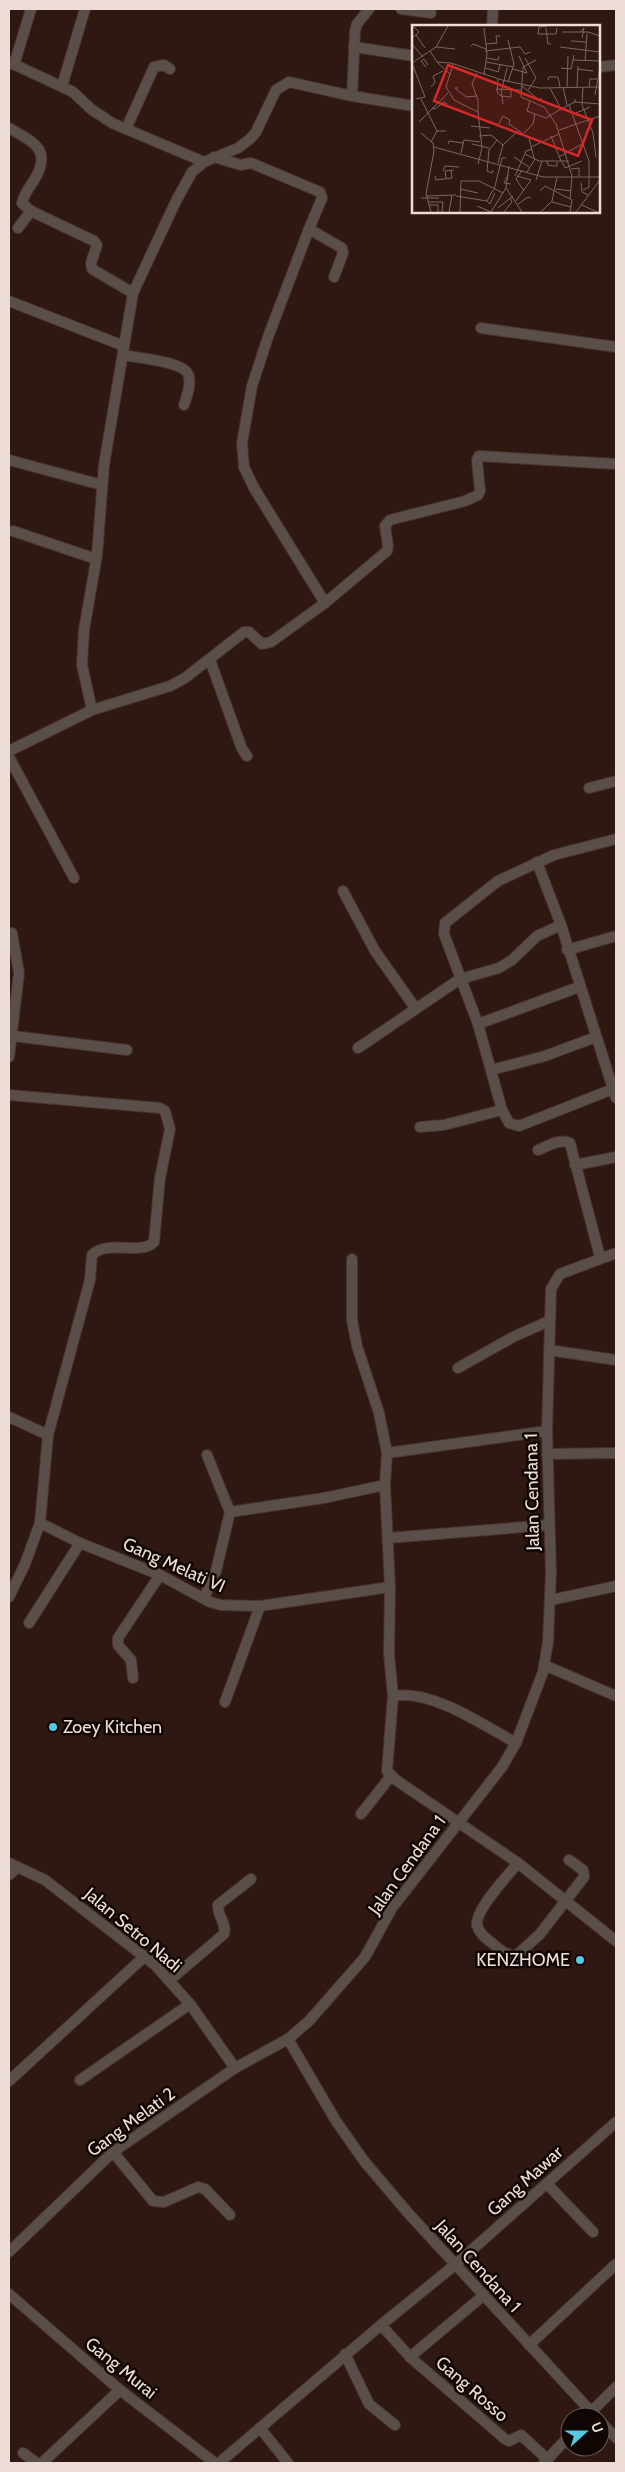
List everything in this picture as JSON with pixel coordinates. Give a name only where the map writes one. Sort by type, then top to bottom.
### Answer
[{"type":"street","points":[[31,9],[12,64],[73,92],[91,109],[126,129],[209,160],[241,166],[251,163],[320,192],[322,198],[268,338],[252,386],[242,443],[244,467],[254,488],[325,603]]},
{"type":"street","points":[[62,86],[86,9]]},
{"type":"street","points":[[352,96],[357,24],[369,9]]},
{"type":"street","points":[[401,9],[431,13]]},
{"type":"street","points":[[492,9],[492,25]]},
{"type":"street","points":[[354,47],[412,56]]},
{"type":"street","points":[[126,129],[154,67],[164,65],[170,69]]},
{"type":"street","points":[[600,67],[616,65]]},
{"type":"street","points":[[92,710],[82,665],[84,630],[96,559],[104,465],[133,293],[176,201],[192,172],[209,160],[238,148],[250,139],[256,132],[276,90],[283,84],[300,83],[352,96],[412,106]]},
{"type":"street","points":[[9,128],[29,140],[41,152],[42,164],[24,195],[22,203],[31,211],[94,241],[97,245],[91,263],[92,269],[133,293]]},
{"type":"street","points":[[18,228],[31,211]]},
{"type":"street","points":[[309,229],[342,248],[343,253],[334,277]]},
{"type":"street","points":[[9,301],[124,351],[185,370],[189,375],[189,390],[184,405]]},
{"type":"street","points":[[481,328],[616,347]]},
{"type":"street","points":[[9,751],[92,710],[170,686],[210,660],[244,632],[249,632],[262,644],[271,642],[325,603],[386,551],[385,526],[390,520],[465,501],[478,495],[477,460],[479,456],[616,464]]},
{"type":"street","points":[[9,460],[102,485]]},
{"type":"street","points":[[13,531],[96,559]]},
{"type":"street","points":[[210,660],[242,749],[247,756]]},
{"type":"street","points":[[9,757],[74,878]]},
{"type":"street","points":[[590,788],[616,781]]},
{"type":"street","points":[[537,862],[561,925],[567,950],[614,1094],[519,1126],[509,1123],[502,1110],[478,1024],[446,944],[445,923],[498,881],[537,862],[554,855],[616,839]]},
{"type":"street","points":[[343,891],[375,951],[416,1009]]},
{"type":"street","points":[[358,1048],[460,979],[499,968],[512,960],[537,936],[561,925]]},
{"type":"street","points":[[9,1057],[13,1036],[13,997],[19,973],[12,933]]},
{"type":"street","points":[[567,950],[616,936]]},
{"type":"street","points":[[478,1024],[580,987]]},
{"type":"street","points":[[13,1036],[127,1050]]},
{"type":"street","points":[[491,1070],[545,1056],[596,1037]]},
{"type":"street","points":[[9,1095],[160,1108],[165,1111],[170,1129],[160,1178],[154,1242],[151,1245],[141,1247],[102,1249],[92,1255],[90,1280],[48,1435],[40,1522],[25,1564],[9,1597]]},
{"type":"street","points":[[420,1127],[444,1125],[502,1110]]},
{"type":"street","points":[[538,1150],[565,1141],[570,1144],[600,1257]]},
{"type":"street","points":[[575,1165],[616,1157]]},
{"type":"street","name":"Jalan Cendana 1","points":[[584,2407],[409,2214],[364,2161],[336,2121],[288,2040],[331,1997],[365,1957],[392,1908],[502,1767],[516,1743],[544,1665],[548,1642],[551,1600],[547,1431],[551,1289],[560,1274],[600,1257],[616,1253]]},
{"type":"street","points":[[352,1259],[352,1320],[356,1346],[379,1413],[386,1453],[385,1485],[393,1696],[386,1763],[391,1776],[518,1863],[565,1903],[616,1941]]},
{"type":"street","points":[[458,1368],[506,1340],[549,1321]]},
{"type":"street","points":[[549,1350],[616,1360]]},
{"type":"street","points":[[9,1417],[48,1435]]},
{"type":"street","points":[[386,1453],[547,1431]]},
{"type":"street","points":[[548,1454],[616,1453]]},
{"type":"street","points":[[204,1598],[216,1571],[230,1512],[207,1455]]},
{"type":"street","points":[[230,1512],[324,1498],[385,1485]]},
{"type":"street","name":"Gang Melati VI","points":[[40,1522],[80,1542],[160,1575],[210,1602],[221,1605],[260,1606],[390,1587]]},
{"type":"street","points":[[388,1538],[549,1525]]},
{"type":"street","points":[[29,1623],[80,1542]]},
{"type":"street","points":[[133,1678],[131,1660],[118,1645],[118,1638],[160,1575]]},
{"type":"street","points":[[551,1600],[616,1586]]},
{"type":"street","points":[[226,1702],[260,1606]]},
{"type":"street","points":[[544,1665],[616,1696]]},
{"type":"street","points":[[393,1696],[405,1694],[429,1699],[463,1714],[516,1743]]},
{"type":"street","points":[[361,1814],[391,1776]]},
{"type":"street","points":[[518,1863],[480,1914],[477,1925],[481,1934],[512,1956],[516,1956],[540,1934],[565,1903],[584,1873],[568,1860]]},
{"type":"street","points":[[9,1875],[13,1865]]},
{"type":"street","name":"Jalan Setro Nadi","points":[[13,1865],[45,1880],[145,1956],[170,1980],[190,2004],[235,2068]]},
{"type":"street","points":[[170,1980],[224,1934],[226,1928],[218,1912],[218,1905],[251,1879]]},
{"type":"street","points":[[9,2081],[145,1956]]},
{"type":"street","points":[[80,2080],[190,2004]]},
{"type":"street","name":"Gang Melati 2","points":[[9,2252],[113,2152],[235,2068],[288,2040]]},
{"type":"street","name":"Gang Mawar","points":[[219,2463],[345,2354],[456,2264],[548,2185],[616,2122]]},
{"type":"street","points":[[113,2152],[153,2201],[158,2203],[164,2202],[198,2186],[205,2189],[230,2214]]},
{"type":"street","points":[[548,2185],[593,2232]]},
{"type":"street","points":[[529,2345],[616,2264]]},
{"type":"street","name":"Gang Murai","points":[[9,2294],[120,2390],[215,2463]]},
{"type":"street","points":[[410,2357],[484,2295]]},
{"type":"street","name":"Gang Rosso","points":[[381,2325],[410,2357],[505,2440],[509,2441],[521,2435],[546,2462]]},
{"type":"street","points":[[345,2354],[369,2404],[395,2425]]},
{"type":"street","points":[[598,2407],[616,2387]]},
{"type":"street","points":[[42,2463],[120,2390]]},
{"type":"street","points":[[260,2428],[288,2463]]},
{"type":"street","points":[[546,2462],[560,2446]]},
{"type":"street","points":[[23,2453],[38,2463]]},
{"type":"place","name":"Zoey Kitchen","points":[[53,1727]]},
{"type":"place","name":"KENZHOME","points":[[580,1960]]}]
